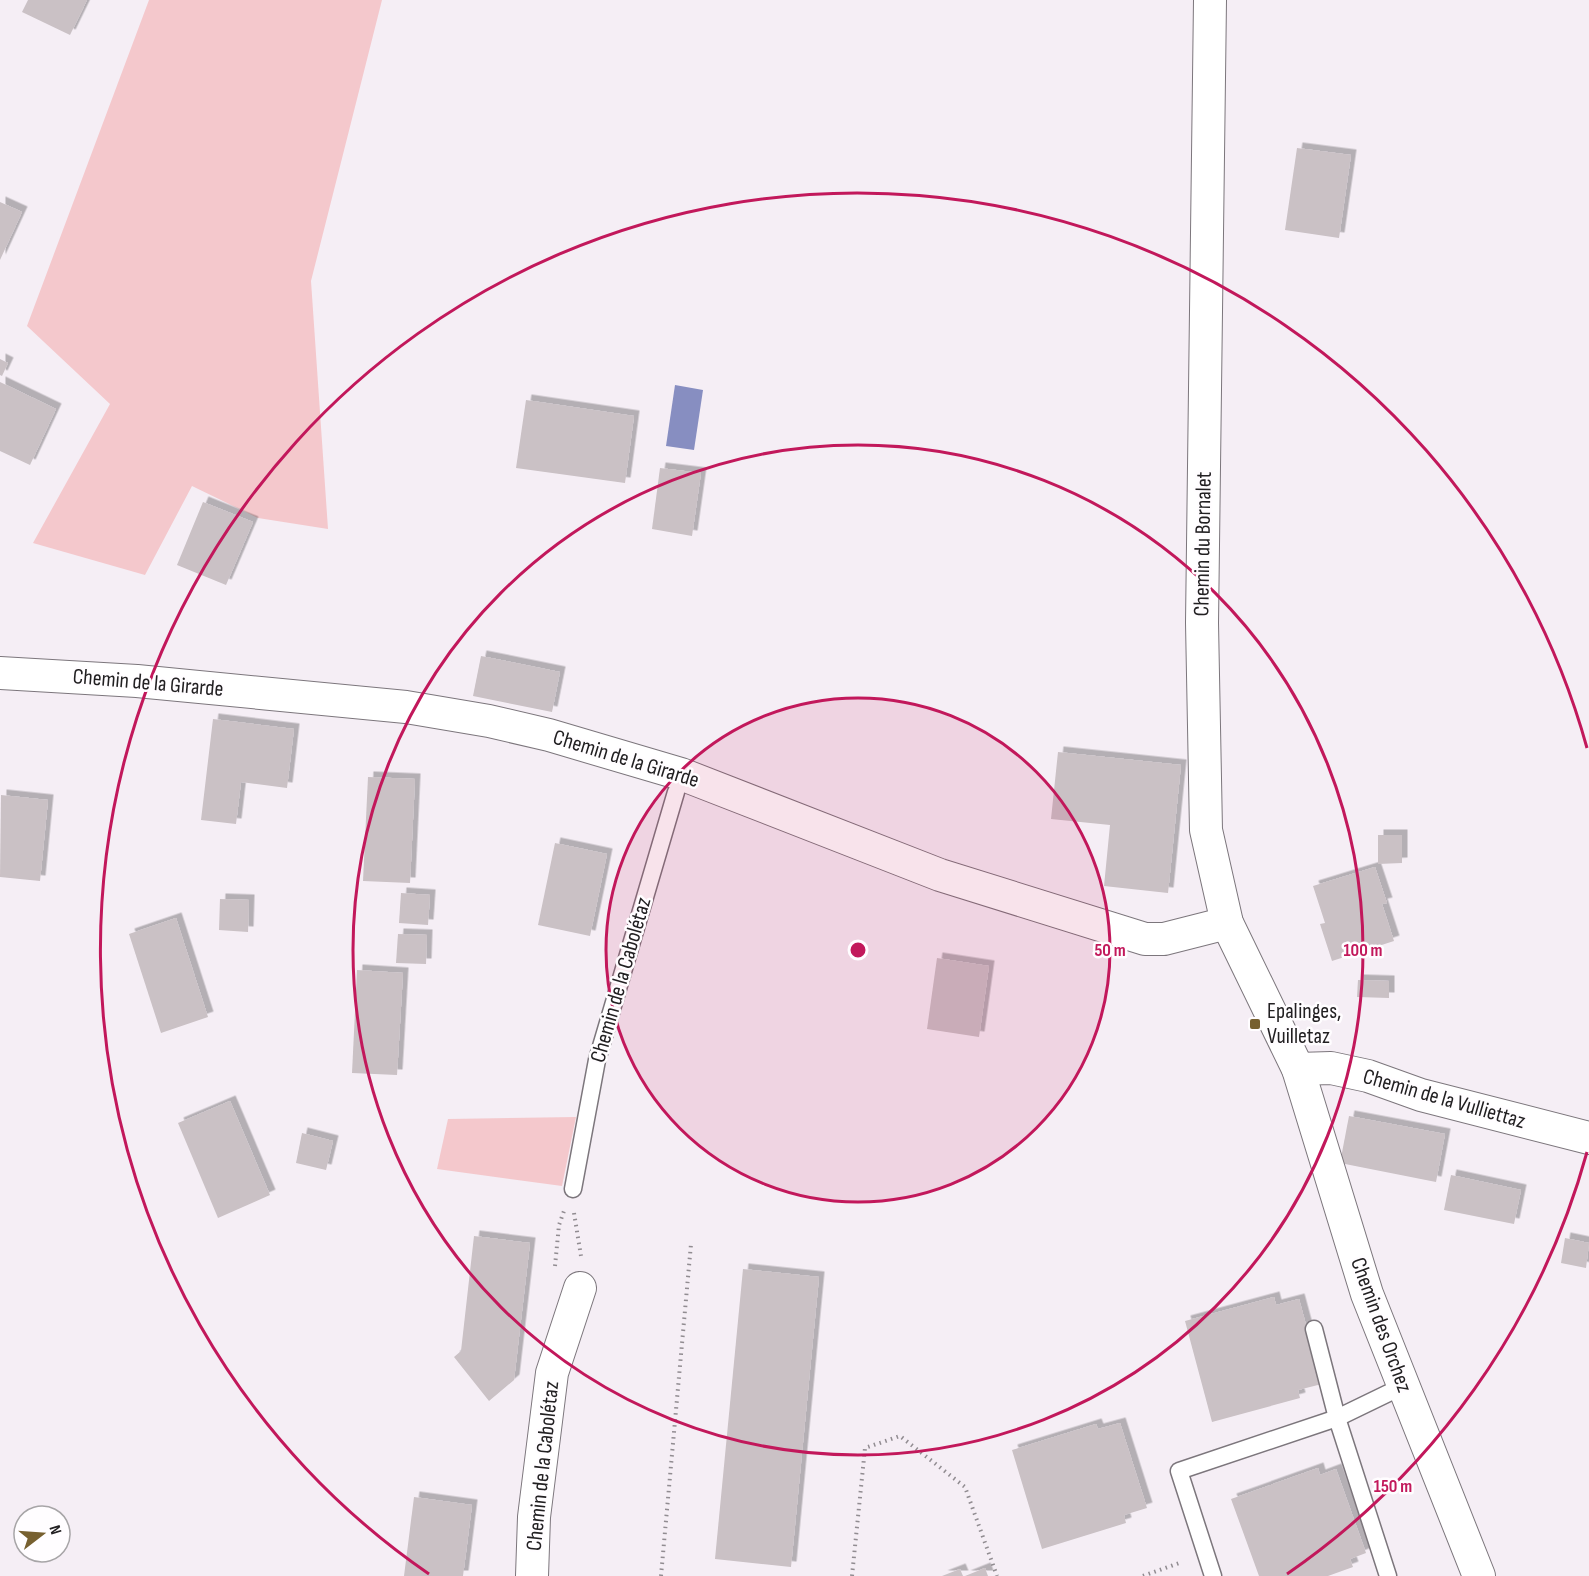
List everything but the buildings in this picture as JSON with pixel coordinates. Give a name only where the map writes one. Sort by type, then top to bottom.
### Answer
[{"type":"street","name":"Chemin du Bornalet","points":[[1210,0],[1202,623],[1206,830],[1227,923],[1298,1069]]},
{"type":"street","name":"Chemin de la Girarde","points":[[0,673],[137,681],[452,714],[549,735],[940,875],[1145,939],[1164,939],[1227,923]]},
{"type":"street","name":"Chemin de la Vulliettaz","points":[[1298,1069],[1331,1068],[1368,1076],[1421,1095],[1589,1138]]},
{"type":"street","name":"Chemin des Orchez","points":[[1298,1069],[1342,1220],[1403,1386],[1479,1576]]},
{"type":"street","name":"Chemin de la Cabolétaz","points":[[532,1576],[534,1517],[552,1373],[580,1288]]},
{"type":"lane","name":"Chemin de la Cabolétaz","points":[[573,1189],[597,1060],[679,783]]},
{"type":"lane","points":[[1314,1329],[1337,1418],[1388,1576]]},
{"type":"lane","points":[[1213,1576],[1179,1471],[1337,1418],[1403,1386]]},
{"type":"path","points":[[573,1189],[575,1230],[581,1254],[580,1288]]},
{"type":"path","points":[[661,1576],[691,1244]]},
{"type":"path","points":[[852,1576],[865,1448],[900,1436],[965,1487],[997,1576]]},
{"type":"path","points":[[1143,1576],[1205,1554]]},
{"type":"shaded area","points":[[149,0],[382,0],[311,281],[328,529],[258,518],[192,486],[145,575],[33,543],[110,404],[27,326]]},
{"type":"shaded area","points":[[576,1117],[562,1186],[437,1169],[448,1119]]},
{"type":"water","points":[[675,385],[703,390],[694,450],[666,446]]},
{"type":"place","name":"Epalinges, Vuilletaz","points":[[1255,1024]]}]
